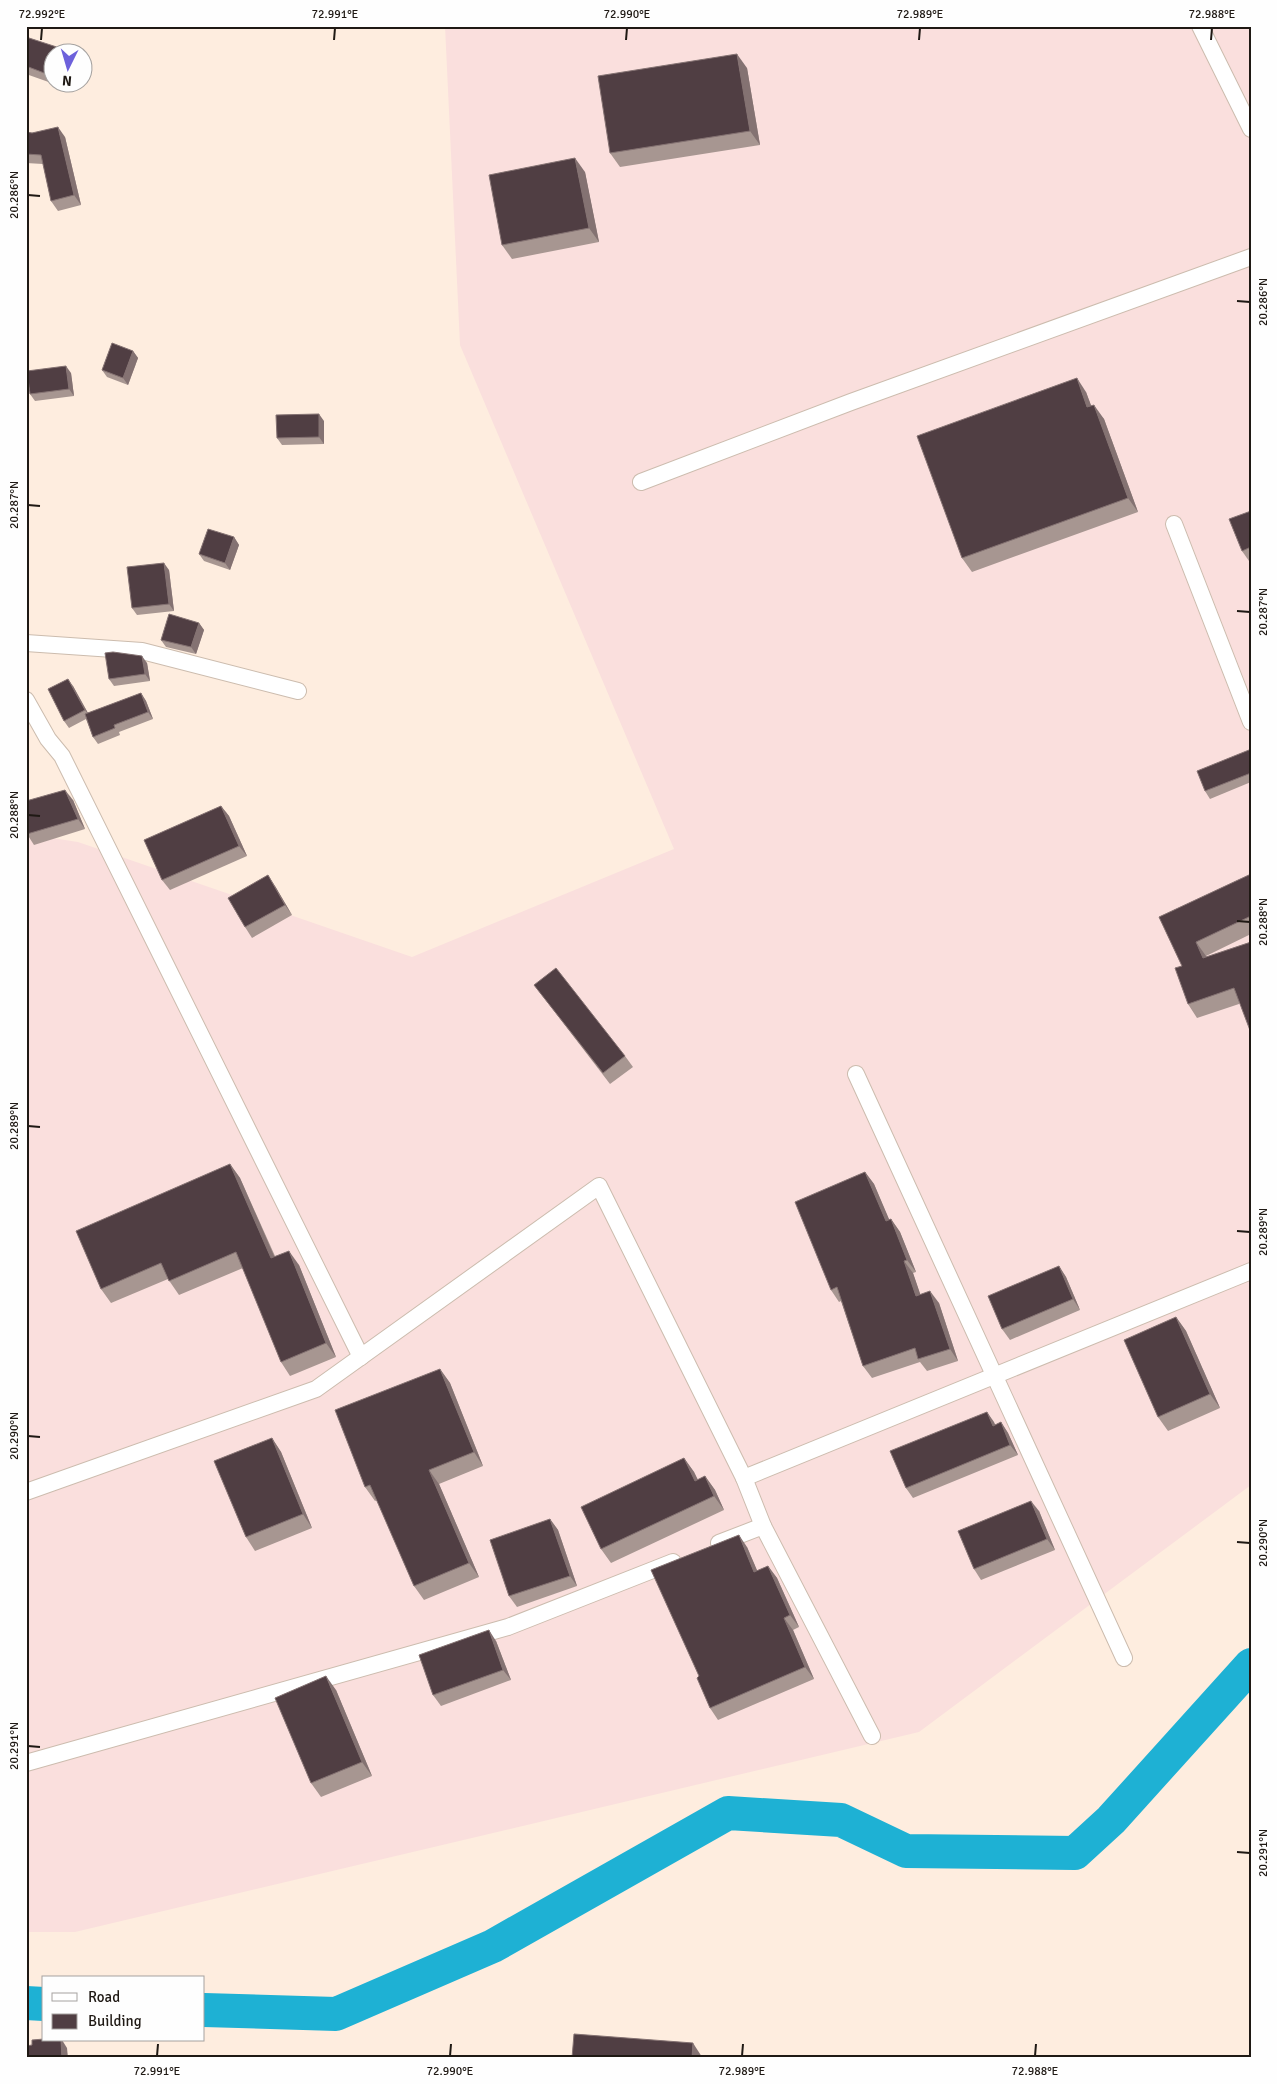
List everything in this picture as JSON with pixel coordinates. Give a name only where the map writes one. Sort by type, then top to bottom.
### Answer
[{"type":"street","points":[[1200,26],[1251,128]]},
{"type":"street","points":[[641,482],[851,402],[1251,257]]},
{"type":"street","points":[[1174,524],[1251,722]]},
{"type":"street","points":[[26,643],[142,651],[298,691]]},
{"type":"street","points":[[26,700],[48,739],[62,756],[360,1357]]},
{"type":"street","points":[[856,1074],[1124,1658]]},
{"type":"street","points":[[26,1492],[316,1389],[599,1186],[744,1478],[763,1526],[872,1736]]},
{"type":"street","points":[[744,1478],[1251,1271]]},
{"type":"street","points":[[708,1548],[763,1526]]},
{"type":"street","points":[[26,1763],[508,1627],[690,1555]]},
{"type":"shaded area","points":[[445,26],[1251,26],[1251,1485],[919,1732],[75,1932],[26,1932],[26,834],[78,842],[412,957],[674,849],[460,345]]},
{"type":"building","points":[[26,37],[42,42],[42,72],[26,66]]},
{"type":"building","points":[[737,54],[750,131],[610,153],[598,76]]},
{"type":"building","points":[[58,127],[74,195],[51,201],[41,155],[26,154],[26,132],[32,133]]},
{"type":"building","points":[[575,158],[589,228],[502,245],[489,175]]},
{"type":"building","points":[[112,343],[133,351],[123,378],[102,370]]},
{"type":"building","points":[[66,366],[69,389],[30,394],[27,371]]},
{"type":"building","points":[[1077,378],[1087,407],[1094,405],[1128,498],[962,558],[917,436]]},
{"type":"building","points":[[319,414],[319,437],[277,438],[276,415]]},
{"type":"building","points":[[1251,511],[1251,547],[1242,551],[1229,519]]},
{"type":"building","points":[[208,529],[234,537],[225,563],[199,554]]},
{"type":"building","points":[[164,563],[169,604],[132,608],[127,567]]},
{"type":"building","points":[[169,614],[199,623],[191,647],[161,640]]},
{"type":"building","points":[[113,652],[142,656],[145,674],[109,679],[105,653]]},
{"type":"building","points":[[68,679],[85,710],[64,721],[48,689]]},
{"type":"building","points":[[141,693],[148,712],[114,725],[115,728],[93,737],[85,714]]},
{"type":"building","points":[[1249,750],[1251,753],[1251,773],[1205,791],[1197,771]]},
{"type":"building","points":[[65,790],[78,819],[27,834],[26,801]]},
{"type":"building","points":[[221,806],[239,846],[162,880],[144,840]]},
{"type":"building","points":[[1251,874],[1251,916],[1196,942],[1203,958],[1251,942],[1251,1033],[1234,988],[1188,1004],[1175,968],[1182,966],[1159,917]]},
{"type":"building","points":[[268,875],[285,905],[245,927],[228,898]]},
{"type":"building","points":[[556,968],[625,1056],[603,1073],[534,985]]},
{"type":"building","points":[[230,1164],[271,1258],[289,1251],[326,1343],[281,1362],[236,1252],[169,1281],[161,1263],[101,1289],[76,1231]]},
{"type":"building","points":[[865,1172],[886,1221],[891,1219],[907,1260],[904,1261],[916,1296],[930,1291],[950,1349],[918,1359],[915,1348],[863,1366],[837,1287],[831,1290],[795,1202]]},
{"type":"building","points":[[1059,1266],[1073,1299],[1002,1329],[988,1296]]},
{"type":"building","points":[[1176,1317],[1210,1394],[1158,1417],[1124,1340]]},
{"type":"building","points":[[440,1369],[474,1452],[429,1470],[469,1563],[414,1586],[370,1485],[365,1487],[335,1410]]},
{"type":"building","points":[[987,1412],[993,1426],[1001,1422],[1010,1445],[906,1488],[890,1451]]},
{"type":"building","points":[[272,1438],[303,1514],[246,1537],[214,1461]]},
{"type":"building","points":[[684,1458],[695,1481],[705,1476],[714,1496],[601,1549],[581,1507]]},
{"type":"building","points":[[1031,1501],[1047,1539],[974,1569],[958,1531]]},
{"type":"building","points":[[550,1519],[570,1576],[509,1596],[490,1540]]},
{"type":"building","points":[[739,1535],[754,1572],[768,1566],[790,1615],[784,1618],[805,1667],[710,1708],[697,1678],[699,1676],[651,1570]]},
{"type":"building","points":[[489,1630],[503,1670],[433,1695],[419,1655]]},
{"type":"building","points":[[326,1676],[362,1762],[311,1783],[275,1698]]},
{"type":"building","points":[[574,2034],[693,2043],[692,2058],[572,2058]]},
{"type":"building","points":[[42,2039],[42,2042],[61,2042],[62,2058],[26,2058],[26,2046],[32,2045],[32,2040]]},
{"type":"waterway","points":[[205,2010],[336,2014],[493,1946],[728,1813],[841,1820],[906,1851],[1075,1853],[1111,1820],[1251,1665]]},
{"type":"waterway","points":[[26,2003],[42,2004]]}]
